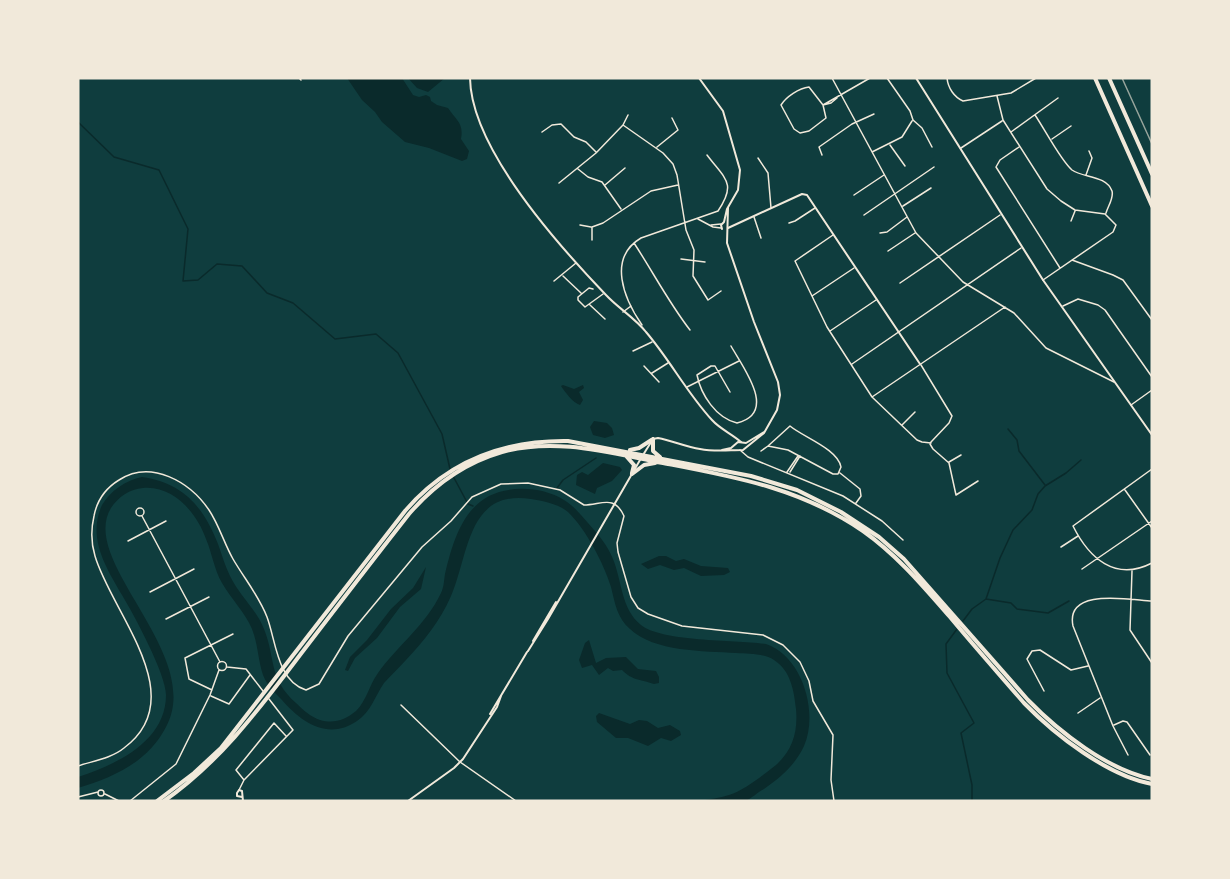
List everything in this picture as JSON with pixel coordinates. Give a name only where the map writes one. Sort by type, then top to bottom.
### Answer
[{"type":"highway","points":[[1095,78],[1152,206]]},
{"type":"highway","points":[[1109,78],[1152,174]]},
{"type":"highway","points":[[625,453],[653,439]]},
{"type":"highway","points":[[653,439],[653,451],[663,461]]},
{"type":"highway","points":[[164,801],[217,758],[409,514],[438,482],[464,465],[504,452],[546,446],[625,453],[751,476],[781,484],[823,502],[856,521],[890,546],[917,573],[1028,700],[1046,717],[1115,766],[1135,775],[1152,779]]},
{"type":"highway","points":[[625,453],[634,463],[632,474]]},
{"type":"highway","points":[[632,474],[644,465],[663,461],[736,477],[773,487],[812,502],[853,525],[883,546],[906,568],[1024,703],[1043,721],[1110,769],[1152,784]]},
{"type":"highway","points":[[157,801],[221,748],[263,699]]},
{"type":"main road","points":[[470,78],[474,108],[509,178],[535,214],[604,294],[645,331],[714,422],[743,445]]},
{"type":"main road","points":[[528,651],[653,439],[660,438],[701,449],[739,450],[764,432],[777,410],[779,389],[722,229],[728,208],[738,190],[740,170],[723,111],[699,78]]},
{"type":"main road","points":[[916,78],[1042,280],[1152,435]]},
{"type":"main road","points":[[722,229],[727,229],[804,194],[808,196],[920,364]]},
{"type":"main road","points":[[726,238],[728,208]]},
{"type":"main road","points":[[722,223],[735,225]]},
{"type":"main road","points":[[734,436],[739,450]]},
{"type":"main road","points":[[721,451],[735,444],[743,445]]},
{"type":"main road","points":[[408,801],[460,762],[499,703],[558,600]]},
{"type":"main road","points":[[241,791],[244,794],[242,799],[237,795],[241,791]]},
{"type":"street","points":[[832,78],[916,233],[967,284],[1014,313],[1048,350],[1114,382]]},
{"type":"street","points":[[823,105],[870,78]]},
{"type":"street","points":[[887,78],[910,111],[913,120],[922,128],[932,147]]},
{"type":"street","points":[[947,78],[950,89],[961,101],[1017,91],[1036,78]]},
{"type":"street","points":[[809,87],[823,105],[826,118],[809,131],[800,132],[794,129],[781,105],[803,88],[809,87]]},
{"type":"street","points":[[997,96],[1003,120],[1047,189],[1076,210],[1105,214],[1116,227],[1113,232],[1042,280]]},
{"type":"street","points":[[1011,132],[1058,98]]},
{"type":"street","points":[[822,155],[819,147],[852,124],[874,114]]},
{"type":"street","points":[[559,183],[596,153],[623,124],[628,115]]},
{"type":"street","points":[[1035,115],[1069,167],[1086,176],[1104,181],[1108,186],[1113,194],[1105,214]]},
{"type":"street","points":[[656,147],[678,130],[672,118]]},
{"type":"street","points":[[872,152],[905,134],[913,120]]},
{"type":"street","points":[[959,148],[1003,120]]},
{"type":"street","points":[[623,124],[656,147],[673,164],[684,223],[694,250],[693,276],[708,300],[721,291]]},
{"type":"street","points":[[542,132],[552,125],[564,125],[576,139],[588,143],[596,153]]},
{"type":"street","points":[[1051,139],[1071,126]]},
{"type":"street","points":[[890,144],[905,166]]},
{"type":"street","points":[[1020,147],[996,165],[1060,268]]},
{"type":"street","points":[[1086,176],[1092,158],[1089,151]]},
{"type":"street","points":[[645,331],[631,306],[622,280],[620,266],[623,255],[634,243],[650,234],[718,211],[728,194],[729,187],[707,154]]},
{"type":"street","points":[[758,158],[768,173],[771,208]]},
{"type":"street","points":[[864,215],[934,167]]},
{"type":"street","points":[[604,185],[625,168]]},
{"type":"street","points":[[578,169],[604,185],[621,210]]},
{"type":"street","points":[[854,195],[885,174]]},
{"type":"street","points":[[580,225],[592,227],[603,223],[642,196],[678,184]]},
{"type":"street","points":[[902,206],[931,188]]},
{"type":"street","points":[[642,196],[646,201]]},
{"type":"street","points":[[789,223],[795,222],[816,207]]},
{"type":"street","points":[[1071,221],[1076,210]]},
{"type":"street","points":[[900,283],[1000,214]]},
{"type":"street","points":[[754,217],[761,238]]},
{"type":"street","points":[[880,233],[908,217]]},
{"type":"street","points":[[698,219],[722,229]]},
{"type":"street","points":[[711,225],[722,223]]},
{"type":"street","points":[[592,227],[592,240]]},
{"type":"street","points":[[888,251],[916,233]]},
{"type":"street","points":[[833,235],[795,261],[829,331],[872,397],[919,441],[931,443]]},
{"type":"street","points":[[634,243],[674,309],[690,330]]},
{"type":"street","points":[[851,364],[1022,247]]},
{"type":"street","points":[[681,259],[705,262]]},
{"type":"street","points":[[1072,260],[1123,280],[1152,320]]},
{"type":"street","points":[[554,281],[577,262]]},
{"type":"street","points":[[812,296],[855,267]]},
{"type":"street","points":[[562,275],[582,293]]},
{"type":"street","points":[[593,289],[590,288],[582,293],[578,299],[585,307],[604,294]]},
{"type":"street","points":[[1062,308],[1078,298],[1102,307],[1152,376]]},
{"type":"street","points":[[829,331],[877,299]]},
{"type":"street","points":[[589,304],[605,319]]},
{"type":"street","points":[[623,312],[631,306]]},
{"type":"street","points":[[872,397],[1005,307]]},
{"type":"street","points":[[633,351],[653,341]]},
{"type":"street","points":[[730,392],[720,371],[714,366],[698,372],[697,376],[714,409],[721,416],[732,422],[740,423],[749,418],[757,402],[755,390],[731,346]]},
{"type":"street","points":[[686,388],[740,361]]},
{"type":"street","points":[[651,374],[668,362]]},
{"type":"street","points":[[920,364],[952,416],[949,423],[931,443]]},
{"type":"street","points":[[644,366],[659,382]]},
{"type":"street","points":[[1131,405],[1152,390]]},
{"type":"street","points":[[902,425],[915,412]]},
{"type":"street","points":[[761,451],[789,426],[827,450],[837,458],[841,466],[836,475],[831,474],[788,450],[768,446]]},
{"type":"street","points":[[931,443],[933,449],[948,463],[956,495],[978,481]]},
{"type":"street","points":[[743,445],[749,457]]},
{"type":"street","points":[[739,450],[749,457],[832,490],[856,503],[882,520],[903,540]]},
{"type":"street","points":[[948,463],[961,455]]},
{"type":"street","points":[[788,472],[799,456]]},
{"type":"street","points":[[1152,469],[1074,523],[1073,527],[1096,559],[1116,569],[1132,570],[1152,563]]},
{"type":"street","points":[[78,766],[123,750],[144,726],[150,705],[148,676],[142,655],[101,572],[92,545],[95,510],[102,495],[117,481],[136,472],[168,476],[186,487],[202,502],[214,519],[228,550],[267,617],[286,674],[296,685],[306,690],[319,684],[348,636],[422,547],[450,521],[469,499],[486,489],[501,484],[515,483],[555,489],[584,504],[605,501],[615,505],[624,516],[617,543],[618,552],[631,597],[638,608],[682,626],[767,636],[783,645],[800,662],[809,681],[813,701],[833,735],[831,780],[834,801]]},
{"type":"street","points":[[839,472],[860,489],[861,496],[856,503]]},
{"type":"street","points":[[1124,489],[1152,528]]},
{"type":"street","points":[[142,516],[210,645],[220,662],[225,663],[226,667]]},
{"type":"street","points":[[129,541],[166,521]]},
{"type":"street","points":[[1082,569],[1152,521]]},
{"type":"street","points":[[1061,547],[1078,535]]},
{"type":"street","points":[[150,592],[194,569]]},
{"type":"street","points":[[1132,570],[1130,630],[1152,663]]},
{"type":"street","points":[[166,619],[209,597]]},
{"type":"street","points":[[1128,755],[1101,698],[1072,623],[1073,613],[1084,602],[1093,599],[1152,601]]},
{"type":"street","points":[[212,690],[189,679],[185,658],[233,634]]},
{"type":"street","points":[[1044,691],[1027,659],[1032,651],[1040,650],[1071,670],[1089,665]]},
{"type":"street","points":[[1147,656],[1152,655]]},
{"type":"street","points":[[130,801],[176,764],[210,695],[220,662]]},
{"type":"street","points":[[219,670],[224,670],[226,667],[243,668],[251,674],[293,730],[244,780],[241,791]]},
{"type":"street","points":[[210,695],[229,704],[251,674]]},
{"type":"street","points":[[1078,712],[1101,698]]},
{"type":"street","points":[[401,705],[460,762],[516,801]]},
{"type":"street","points":[[1113,726],[1123,721],[1127,722],[1150,755]]},
{"type":"street","points":[[244,780],[236,770],[274,723],[287,736]]},
{"type":"street","points":[[78,797],[102,790],[104,794],[119,801]]},
{"type":"water","points":[[347,78],[402,78],[413,95],[419,97],[426,95],[437,105],[448,108],[460,125],[461,139],[469,151],[467,159],[462,161],[429,148],[405,142],[362,100]]},
{"type":"water","points":[[408,78],[445,78],[428,92],[417,88]]},
{"type":"water","points":[[583,385],[584,388],[579,392],[583,400],[580,405],[567,394],[561,386],[574,389]]},
{"type":"water","points":[[594,421],[607,423],[614,435],[605,438],[593,435],[590,427]]},
{"type":"water","points":[[603,463],[620,467],[622,470],[612,481],[597,488],[595,494],[576,485],[577,475],[582,472],[588,475]]},
{"type":"water","points":[[142,477],[156,480],[180,491],[190,498],[206,518],[234,583],[264,629],[281,685],[299,706],[317,719],[330,722],[343,719],[356,711],[378,673],[428,615],[441,593],[451,552],[459,530],[471,510],[479,502],[498,492],[527,489],[547,492],[564,500],[595,531],[613,559],[629,611],[641,625],[665,635],[766,644],[779,650],[798,673],[808,702],[808,732],[804,746],[797,759],[782,775],[747,800],[740,802],[699,801],[726,796],[741,790],[776,765],[787,753],[795,732],[796,717],[794,695],[788,676],[780,665],[765,656],[680,649],[640,637],[626,625],[619,615],[608,578],[599,558],[575,519],[560,507],[531,499],[510,499],[494,504],[482,514],[467,545],[457,580],[442,614],[419,646],[384,683],[366,713],[346,727],[326,729],[316,726],[306,722],[289,708],[267,682],[261,669],[252,629],[219,578],[197,520],[174,496],[154,488],[143,488],[129,492],[114,504],[105,530],[111,555],[157,640],[169,670],[173,699],[166,727],[150,750],[129,767],[78,788],[78,777],[107,766],[136,749],[148,738],[164,712],[166,695],[161,673],[141,630],[110,574],[100,552],[98,541],[98,517],[105,500],[124,483]]},
{"type":"water","points":[[659,556],[666,556],[676,561],[684,559],[701,566],[728,568],[730,572],[724,575],[701,576],[684,568],[674,570],[660,565],[648,569],[641,564]]},
{"type":"water","points":[[426,567],[421,589],[400,607],[377,638],[355,658],[348,671],[345,670],[350,657],[367,640],[391,609],[413,588]]},
{"type":"water","points":[[589,640],[596,663],[606,658],[626,657],[638,669],[656,671],[659,683],[654,684],[637,679],[622,670],[613,671],[608,668],[599,675],[592,665],[582,668],[579,660],[585,643]]},
{"type":"water","points":[[599,713],[630,724],[639,720],[647,721],[658,728],[670,725],[680,731],[681,735],[671,741],[661,738],[648,746],[628,738],[616,738],[597,722],[596,716]]},
{"type":"waterway","points":[[78,122],[114,157],[159,170],[188,229],[183,281],[198,280],[217,264],[242,266],[267,293],[293,303],[335,339],[376,334],[398,353],[442,434],[450,469]]},
{"type":"waterway","points":[[1008,429],[1017,440],[1019,451],[1045,485]]},
{"type":"waterway","points":[[557,488],[563,480],[596,458]]},
{"type":"waterway","points":[[963,621],[972,609],[986,599],[1000,558],[1013,530],[1032,510],[1038,494],[1045,486],[1081,460]]},
{"type":"waterway","points":[[453,476],[468,504],[473,506]]},
{"type":"waterway","points":[[986,599],[1011,603],[1017,609],[1048,613],[1069,601]]},
{"type":"waterway","points":[[957,629],[946,644],[947,673],[974,723],[961,733],[972,785],[972,801]]},
{"type":"tram line","points":[[1122,78],[1152,144]]}]
